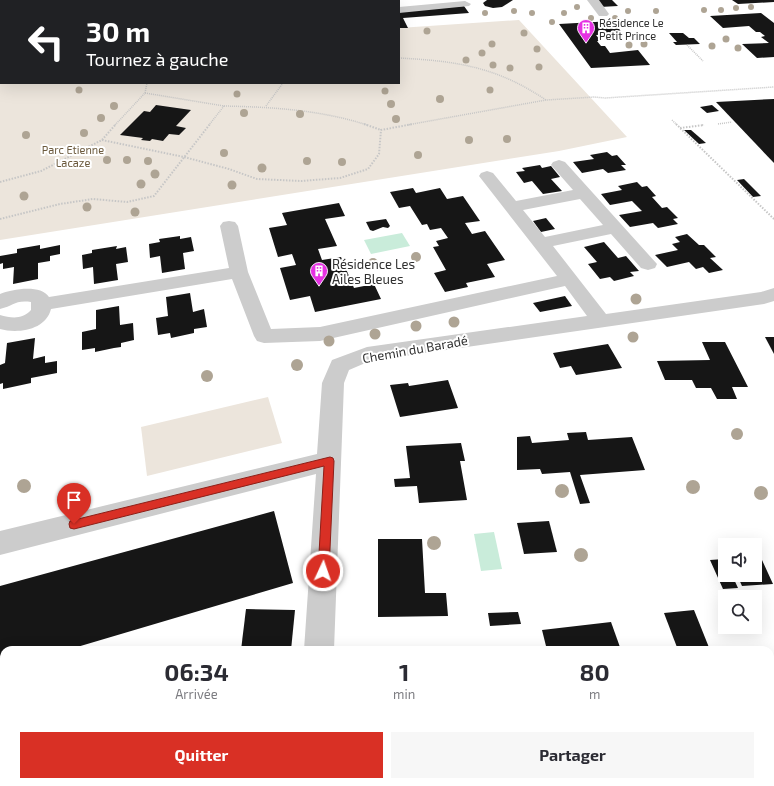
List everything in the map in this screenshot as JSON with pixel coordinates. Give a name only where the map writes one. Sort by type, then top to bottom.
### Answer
[{"type":"street","points":[[593,0],[603,14]]},
{"type":"street","points":[[400,10],[465,4]]},
{"type":"street","points":[[559,165],[648,264]]},
{"type":"street","points":[[487,176],[570,279],[600,320]]},
{"type":"street","points":[[513,207],[584,194]]},
{"type":"street","points":[[229,226],[240,272],[264,336],[320,334],[570,279]]},
{"type":"street","points":[[541,243],[615,228]]},
{"type":"street","points":[[43,304],[240,272]]},
{"type":"street","points":[[0,303],[14,296],[25,294],[34,295],[40,298],[43,304],[40,312],[34,320],[12,326],[0,322]]},
{"type":"street","name":"Chemin du Baradé","points":[[319,646],[333,383],[340,365],[367,354],[764,298],[774,294]]},
{"type":"street","points":[[0,543],[330,461]]},
{"type":"path","points":[[687,45],[703,61]]},
{"type":"path","points":[[400,58],[445,60],[493,71],[527,86],[546,100]]},
{"type":"path","points":[[0,182],[41,171],[102,140],[145,93],[147,84]]},
{"type":"path","points":[[266,106],[282,84]]},
{"type":"path","points":[[145,93],[224,106],[266,106],[312,111],[357,121],[381,130],[546,100],[594,97],[605,98],[774,87]]},
{"type":"path","points":[[0,220],[60,204],[93,199],[127,202],[154,196],[224,106]]},
{"type":"path","points":[[672,120],[774,218]]},
{"type":"path","points":[[718,124],[732,122]]},
{"type":"path","points":[[680,128],[704,125]]},
{"type":"path","points":[[102,140],[184,157],[229,169],[257,179],[301,181],[340,178],[368,169],[379,154],[381,130]]},
{"type":"green space","name":"Parc Etienne Lacaze","points":[[519,20],[627,137],[559,151],[0,240],[0,84],[400,84],[400,28]]},
{"type":"green space","points":[[268,397],[282,443],[147,476],[141,427]]},
{"type":"shaded area","points":[[402,233],[410,246],[371,254],[364,240]]},
{"type":"shaded area","points":[[494,532],[502,569],[481,571],[474,534]]},
{"type":"building","points":[[487,0],[513,0],[502,7],[493,8],[485,6],[483,3]]},
{"type":"building","points":[[593,0],[612,0],[618,6],[600,7]]},
{"type":"building","points":[[732,0],[774,0],[774,2],[738,4]]},
{"type":"building","points":[[464,6],[469,13],[403,18],[408,28],[400,28],[400,11]]},
{"type":"building","points":[[761,13],[774,23],[774,57],[757,58],[742,44],[769,43],[761,37],[765,36],[760,32],[756,32],[749,26],[723,28],[710,16]]},
{"type":"building","name":"Résidence Le Petit Prince","points":[[613,21],[623,34],[596,35],[601,41],[597,41],[601,46],[605,46],[610,53],[638,50],[650,65],[591,68],[559,24]]},
{"type":"building","points":[[669,33],[683,33],[689,38],[694,38],[700,44],[676,45],[673,42],[677,42]]},
{"type":"building","points":[[774,99],[774,163],[716,102]]},
{"type":"building","points":[[156,105],[191,110],[176,126],[186,128],[179,135],[169,134],[163,141],[152,139],[150,141],[141,140],[143,138],[120,135],[144,111],[150,112]]},
{"type":"building","points":[[712,105],[719,111],[707,113],[700,107]]},
{"type":"building","points":[[684,130],[691,130],[706,143],[699,144]]},
{"type":"building","points":[[607,152],[612,156],[617,155],[626,165],[621,165],[626,170],[608,173],[603,169],[582,173],[573,162],[594,159],[590,155]]},
{"type":"building","points":[[540,165],[542,168],[551,166],[560,177],[551,179],[562,191],[543,194],[532,181],[524,183],[516,172],[525,171],[522,168]]},
{"type":"building","points":[[744,179],[761,196],[753,197],[737,180]]},
{"type":"building","points":[[637,182],[642,187],[647,186],[656,196],[652,197],[662,208],[667,207],[678,218],[673,219],[678,224],[658,228],[653,223],[630,227],[619,215],[642,211],[632,201],[610,205],[601,194],[622,190],[618,186]]},
{"type":"building","points":[[413,188],[416,193],[440,188],[447,199],[463,196],[480,221],[465,223],[472,234],[485,231],[505,260],[487,264],[495,277],[466,283],[468,287],[445,292],[434,273],[446,270],[433,247],[439,246],[436,241],[448,238],[441,228],[430,230],[427,224],[422,225],[410,206],[399,208],[390,192]]},
{"type":"building","points":[[339,203],[345,216],[325,219],[337,246],[318,249],[322,260],[341,257],[354,288],[374,284],[381,299],[315,312],[310,296],[290,300],[280,268],[296,265],[292,254],[278,257],[269,228],[287,225],[282,213]]},
{"type":"building","points":[[546,218],[555,229],[541,232],[533,221]]},
{"type":"building","points":[[386,219],[390,226],[388,228],[383,227],[373,231],[370,230],[366,222]]},
{"type":"building","points":[[687,234],[699,245],[704,245],[716,257],[710,258],[723,270],[709,273],[703,267],[696,269],[689,262],[667,267],[655,255],[678,250],[672,244],[680,242],[675,237]]},
{"type":"building","points":[[180,236],[180,239],[191,237],[194,251],[183,253],[185,269],[162,273],[160,256],[150,258],[149,244],[160,242],[159,239]]},
{"type":"building","points":[[604,242],[618,258],[626,256],[639,271],[630,272],[634,276],[614,281],[610,277],[600,279],[588,264],[597,262],[584,247]]},
{"type":"building","points":[[40,245],[40,249],[60,245],[60,254],[50,256],[50,261],[38,263],[38,279],[13,284],[14,267],[3,269],[3,263],[0,264],[0,256],[17,253],[17,249]]},
{"type":"building","points":[[117,246],[116,249],[126,247],[128,262],[116,264],[118,280],[94,284],[93,267],[83,269],[82,255],[92,253],[92,250]]},
{"type":"building","points":[[190,293],[193,312],[204,309],[207,327],[194,329],[194,333],[171,338],[170,333],[158,335],[156,318],[168,316],[166,297]]},
{"type":"building","points":[[565,296],[572,306],[540,312],[533,303]]},
{"type":"building","points":[[119,306],[120,325],[133,323],[134,340],[121,343],[121,347],[95,352],[95,348],[82,350],[82,332],[96,329],[96,310]]},
{"type":"building","points":[[765,337],[774,337],[774,354]]},
{"type":"building","points":[[35,338],[33,359],[45,356],[45,363],[57,361],[57,373],[31,378],[31,383],[3,389],[3,383],[0,384],[0,365],[5,363],[7,343]]},
{"type":"building","points":[[702,342],[725,342],[748,387],[732,387],[737,399],[717,399],[711,388],[696,388],[692,380],[665,380],[657,361],[710,360]]},
{"type":"building","points":[[608,344],[622,368],[576,375],[571,366],[560,368],[553,353]]},
{"type":"building","points":[[448,380],[458,408],[400,417],[390,385],[408,383],[409,386]]},
{"type":"building","points":[[586,432],[588,440],[632,437],[645,470],[580,475],[590,503],[580,504],[570,472],[542,474],[540,469],[517,470],[517,437],[530,436],[532,443],[569,440],[567,433]]},
{"type":"building","points":[[461,443],[465,461],[460,461],[467,500],[419,503],[417,486],[395,487],[394,479],[410,478],[406,446]]},
{"type":"building","points":[[274,511],[293,583],[80,646],[0,646],[0,586]]},
{"type":"building","points":[[549,521],[557,552],[524,554],[517,523]]},
{"type":"building","points":[[378,539],[422,539],[425,593],[446,593],[448,616],[378,617]]},
{"type":"building","points":[[718,559],[718,578],[710,560]]},
{"type":"building","points":[[762,560],[773,584],[742,586],[740,582],[762,582]]},
{"type":"building","points":[[720,582],[735,582],[738,588],[723,589]]},
{"type":"building","points":[[246,609],[295,610],[291,646],[241,646]]},
{"type":"building","points":[[694,610],[708,646],[676,646],[664,613]]},
{"type":"building","points":[[518,612],[521,624],[490,626],[488,613]]},
{"type":"building","points":[[611,622],[620,646],[546,646],[542,630]]},
{"type":"place","name":"Résidence Le Petit Prince","points":[[586,43]]},
{"type":"place","name":"Résidence Les Ailes Bleues","points":[[319,286]]},
{"type":"route","points":[[74,524],[330,461],[323,571]]}]
